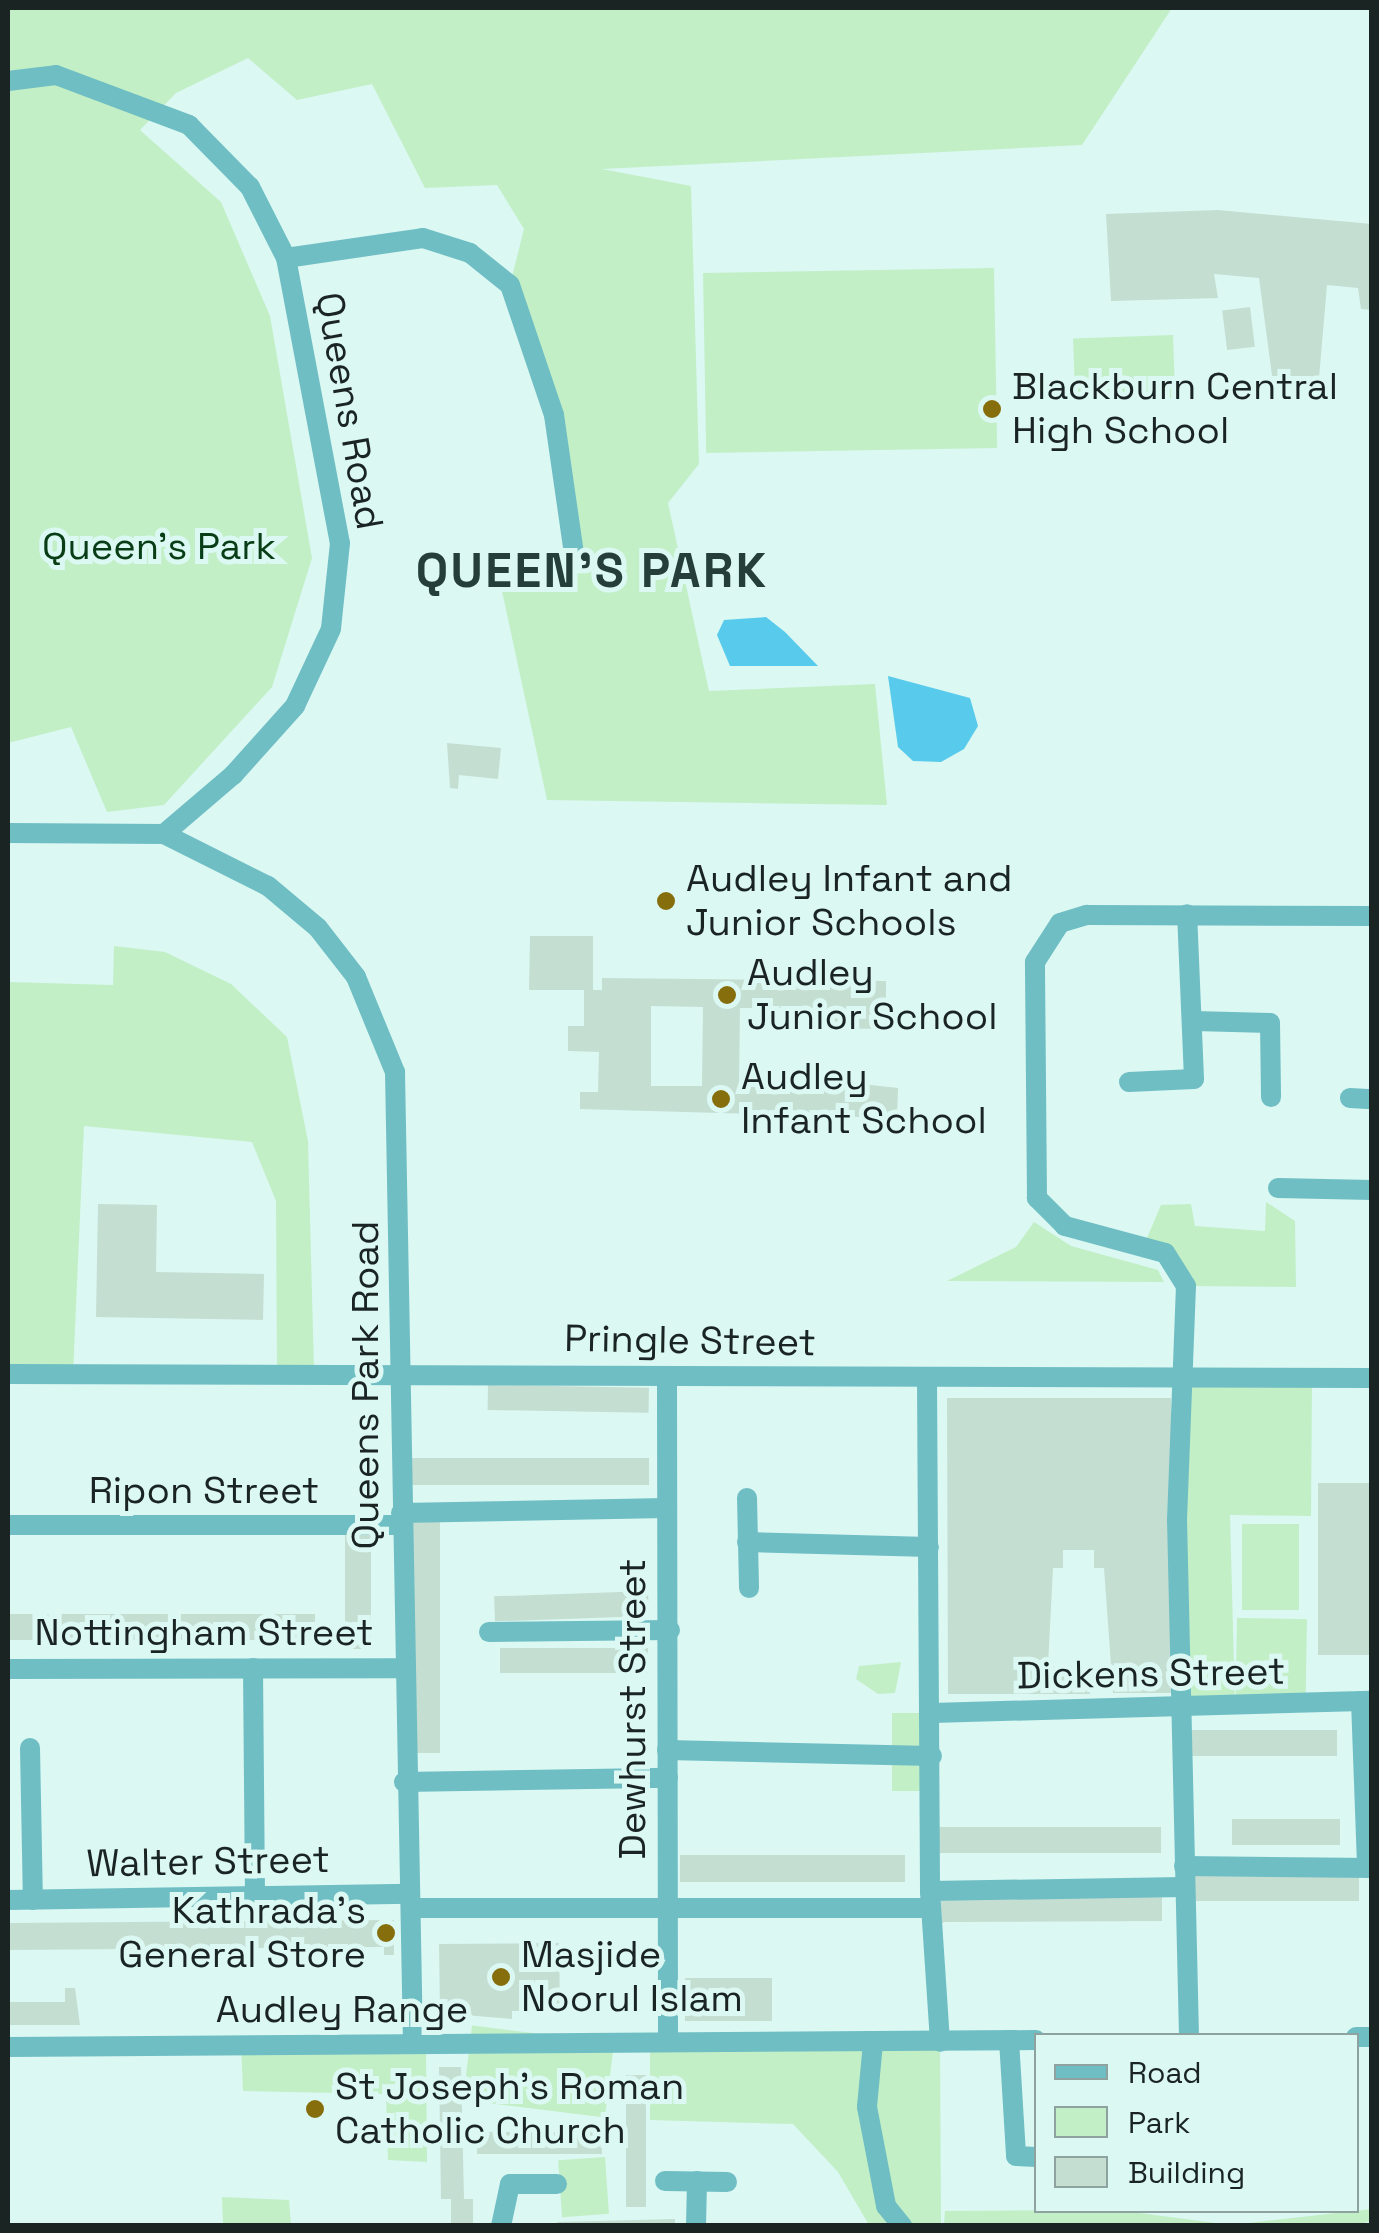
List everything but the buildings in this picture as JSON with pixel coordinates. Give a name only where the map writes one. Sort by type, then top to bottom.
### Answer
[{"type":"street","name":"Queens Road","points":[[8,81],[56,75],[190,125],[250,188],[286,258],[340,543],[331,629],[295,706],[233,775],[164,834]]},
{"type":"street","points":[[286,258],[423,238],[470,253],[510,285],[554,415],[575,560]]},
{"type":"street","points":[[8,833],[164,834]]},
{"type":"street","name":"Queens Park Road","points":[[164,834],[268,886],[318,928],[379,1021],[395,1072],[402,1371],[401,1668],[413,2044]]},
{"type":"street","points":[[1129,1082],[1194,1079],[1188,914]]},
{"type":"street","points":[[1189,2033],[1177,1520],[1182,1380],[1190,1314],[1176,1265],[1144,1245],[1065,1226],[1038,1198],[1033,1004],[1038,953],[1060,922],[1188,914],[1372,916]]},
{"type":"street","points":[[1194,1022],[1270,1023],[1271,1097]]},
{"type":"street","points":[[1350,1098],[1372,1100]]},
{"type":"street","points":[[1278,1188],[1372,1190]]},
{"type":"street","name":"Pringle Street","points":[[8,1374],[402,1371],[927,1379],[1372,1378]]},
{"type":"street","name":"Dewhurst Street","points":[[667,1376],[668,2042]]},
{"type":"street","points":[[927,1379],[932,1704],[930,1899],[940,2042]]},
{"type":"street","points":[[747,1498],[749,1588]]},
{"type":"street","name":"Ripon Street","points":[[8,1525],[400,1519],[667,1508]]},
{"type":"street","points":[[747,1542],[929,1547]]},
{"type":"street","points":[[489,1632],[670,1630]]},
{"type":"street","points":[[252,1668],[255,1896]]},
{"type":"street","name":"Nottingham Street","points":[[8,1669],[401,1668]]},
{"type":"street","points":[[1366,1701],[1364,1772],[1369,1868]]},
{"type":"street","name":"Dickens Street","points":[[932,1704],[954,1713],[1366,1701]]},
{"type":"street","points":[[30,1748],[33,1900]]},
{"type":"street","points":[[668,1750],[891,1754],[932,1765]]},
{"type":"street","points":[[404,1782],[668,1778]]},
{"type":"street","name":"Walter Street","points":[[8,1900],[255,1896],[554,1908],[668,1907],[930,1899],[1184,1877],[1369,1868]]},
{"type":"street","points":[[1009,2040],[1016,2156],[1034,2156]]},
{"type":"street","name":"Audley Range","points":[[8,2047],[1034,2040]]},
{"type":"street","points":[[874,2043],[867,2107],[886,2206],[902,2226]]},
{"type":"street","points":[[665,2181],[727,2182]]},
{"type":"street","points":[[696,2226],[697,2181]]},
{"type":"street","points":[[500,2226],[510,2184],[557,2184]]},
{"type":"green space","name":"Queen's Park","points":[[8,8],[1172,8],[1082,145],[602,169],[691,186],[699,464],[668,503],[709,691],[875,684],[887,805],[547,800],[497,568],[588,569],[510,285],[524,229],[497,185],[425,188],[372,84],[297,100],[248,58],[176,93],[140,130],[221,202],[270,316],[312,558],[272,687],[164,805],[107,812],[71,727],[8,743]]},
{"type":"green space","points":[[994,268],[997,448],[706,453],[703,273]]},
{"type":"green space","points":[[1173,335],[1175,398],[1075,401],[1073,338]]},
{"type":"green space","points":[[114,946],[165,952],[231,984],[287,1037],[308,1141],[314,1370],[277,1370],[276,1201],[252,1142],[84,1126],[73,1374],[8,1370],[8,982],[113,985]]},
{"type":"green space","points":[[1266,1202],[1295,1221],[1296,1287],[1186,1286],[1144,1245],[1161,1205],[1191,1204],[1195,1226],[1265,1231]]},
{"type":"green space","points":[[1034,1222],[1071,1246],[1158,1270],[1164,1282],[947,1281],[1016,1247]]},
{"type":"green space","points":[[1182,1379],[1312,1382],[1311,1516],[1230,1515],[1235,1704],[1186,1705]]},
{"type":"green space","points":[[1242,1524],[1299,1524],[1299,1610],[1242,1610]]},
{"type":"green space","points":[[1237,1618],[1307,1619],[1305,1708],[1235,1707]]},
{"type":"green space","points":[[901,1662],[895,1693],[878,1694],[856,1679],[859,1666]]},
{"type":"green space","points":[[892,1713],[932,1713],[932,1791],[892,1791]]},
{"type":"green space","points":[[472,2026],[614,2043],[605,2117],[463,2100]]},
{"type":"green space","points":[[650,2042],[940,2042],[941,2225],[869,2225],[838,2172],[793,2124],[650,2120]]},
{"type":"green space","points":[[426,2044],[427,2162],[388,2160],[386,2094],[243,2091],[241,2045]]},
{"type":"green space","points":[[605,2157],[609,2214],[562,2217],[558,2160]]},
{"type":"green space","points":[[222,2197],[289,2200],[291,2225],[223,2225]]},
{"type":"green space","points":[[1372,2209],[1371,2221],[1352,2226],[944,2225],[945,2211],[1140,2213],[1231,2225]]},
{"type":"water","points":[[766,617],[818,666],[730,666],[717,635],[724,620]]},
{"type":"water","points":[[888,676],[970,698],[978,726],[964,749],[941,762],[913,761],[898,747]]},
{"type":"place","name":"Blackburn Central High School","points":[[992,409]]},
{"type":"place","name":"Audley Infant and Junior Schools","points":[[666,901]]},
{"type":"place","name":"Audley Junior School","points":[[727,995]]},
{"type":"place","name":"Audley Infant School","points":[[721,1099]]},
{"type":"place","name":"Kathrada's General Store","points":[[386,1933]]},
{"type":"place","name":"Masjide Noorul Islam","points":[[501,1977]]},
{"type":"place","name":"St Joseph's Roman Catholic Church","points":[[315,2109]]},
{"type":"district","name":"QUEEN'S PARK","points":[[592,571]]}]
